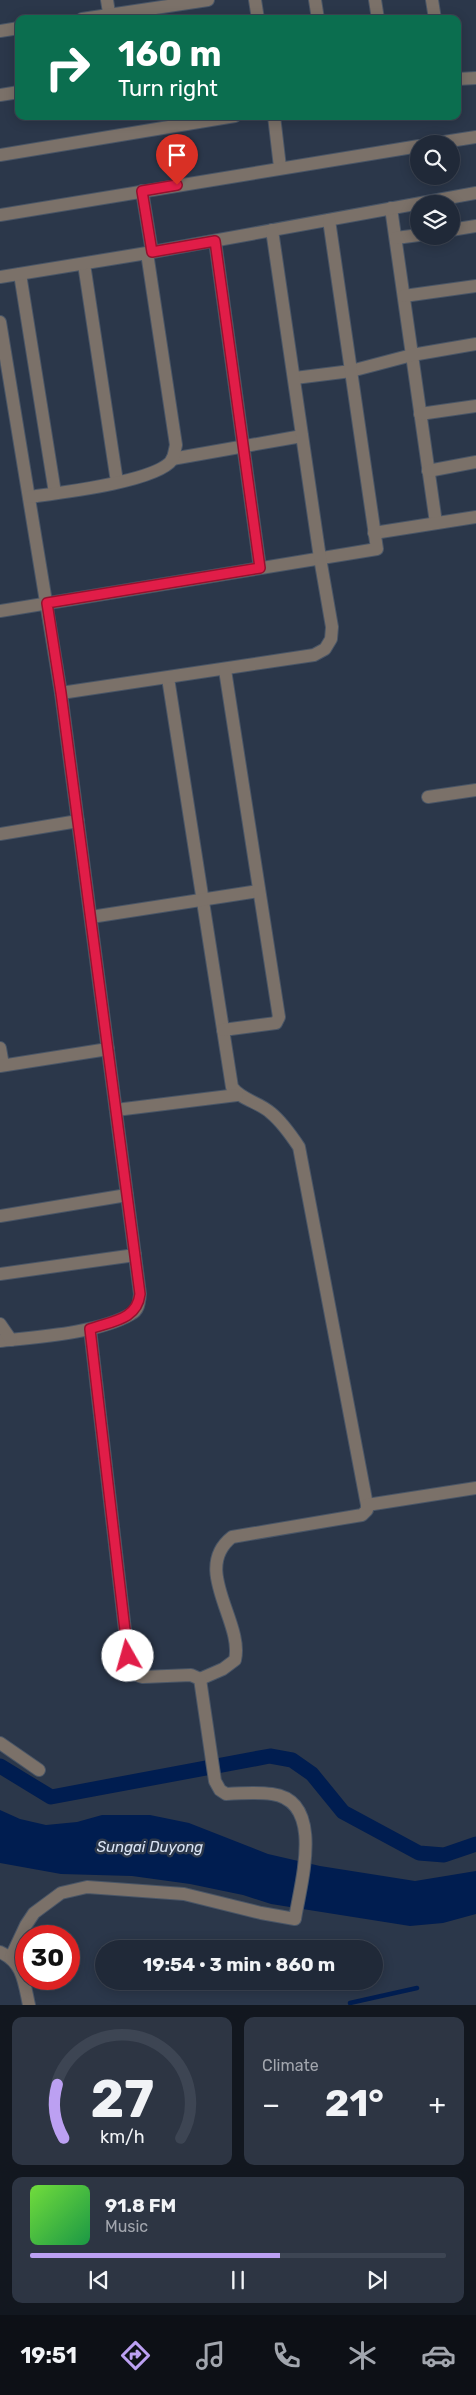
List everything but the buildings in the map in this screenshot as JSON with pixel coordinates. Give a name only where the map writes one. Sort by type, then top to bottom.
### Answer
[{"type":"street","points":[[107,0],[110,15]]},
{"type":"street","points":[[122,15],[208,0]]},
{"type":"street","points":[[255,0],[257,15]]},
{"type":"street","points":[[315,0],[317,15]]},
{"type":"street","points":[[375,0],[377,15]]},
{"type":"street","points":[[432,0],[434,15]]},
{"type":"street","points":[[0,31],[15,29]]},
{"type":"street","points":[[461,79],[476,78]]},
{"type":"street","points":[[0,96],[15,93]]},
{"type":"street","points":[[0,155],[211,120]]},
{"type":"street","points":[[274,120],[280,167]]},
{"type":"street","points":[[460,139],[476,137]]},
{"type":"street","points":[[0,215],[280,167],[410,147]]},
{"type":"street","points":[[142,191],[176,445],[172,459]]},
{"type":"street","points":[[0,277],[150,253],[476,193]]},
{"type":"street","points":[[391,208],[436,523]]},
{"type":"street","points":[[0,611],[377,549],[329,220]]},
{"type":"street","points":[[460,229],[476,226]]},
{"type":"street","points":[[61,693],[226,670],[314,655],[325,649],[331,639],[332,627],[320,558],[272,230]]},
{"type":"street","points":[[396,238],[410,236]]},
{"type":"street","points":[[215,241],[260,568]]},
{"type":"street","points":[[84,264],[117,482]]},
{"type":"street","points":[[20,274],[55,493]]},
{"type":"street","points":[[404,296],[476,286]]},
{"type":"street","points":[[0,322],[61,693],[140,1294],[139,1305],[132,1314],[90,1329],[6,1340],[0,1324]]},
{"type":"street","points":[[294,378],[351,371],[412,356],[476,344]]},
{"type":"street","points":[[420,414],[476,406]]},
{"type":"street","points":[[29,498],[117,482],[147,474],[162,468],[172,459],[302,436]]},
{"type":"street","points":[[428,471],[476,462]]},
{"type":"street","points":[[374,533],[476,517]]},
{"type":"street","points":[[223,1030],[276,1023],[279,1017],[258,891],[226,670]]},
{"type":"street","points":[[90,1329],[128,1656],[132,1672],[136,1676],[143,1677],[191,1675],[200,1679],[222,1669],[235,1660],[237,1651],[215,1565],[223,1544],[232,1537],[362,1515],[367,1510],[367,1505],[299,1147],[271,1112],[237,1095],[232,1087],[168,678]]},
{"type":"street","points":[[428,797],[476,790]]},
{"type":"street","points":[[0,834],[78,821]]},
{"type":"street","points":[[91,917],[258,891]]},
{"type":"street","points":[[0,1048],[1,1066],[108,1049]]},
{"type":"street","points":[[116,1110],[237,1095]]},
{"type":"street","points":[[0,1216],[127,1195]]},
{"type":"street","points":[[0,1274],[135,1255]]},
{"type":"street","points":[[367,1505],[476,1488]]},
{"type":"street","points":[[28,2005],[21,1968],[5,1954],[34,1913],[61,1893],[87,1887],[184,1894],[261,1914],[295,1919],[304,1858],[305,1822],[301,1813],[290,1802],[274,1794],[226,1794],[220,1790],[215,1781],[205,1726],[200,1679]]},
{"type":"street","points":[[0,1743],[39,1770]]},
{"type":"water","name":"Sungai Duyong","points":[[0,1810],[20,1819],[46,1825],[77,1822],[102,1815],[150,1815],[189,1823],[268,1854],[320,1866],[415,1881],[476,1871],[476,1914],[443,1923],[410,1926],[271,1904],[243,1895],[190,1884],[132,1876],[61,1874],[0,1863]]},
{"type":"waterway","points":[[0,1766],[51,1797],[270,1756],[292,1760],[312,1774],[343,1812],[419,1853],[444,1855],[476,1844]]},
{"type":"waterway","points":[[350,2003],[417,1988]]},
{"type":"route","points":[[128,1656],[90,1329],[132,1314],[139,1305],[140,1294],[61,693],[47,603],[260,568],[215,241],[152,252],[142,191],[177,185]]}]
